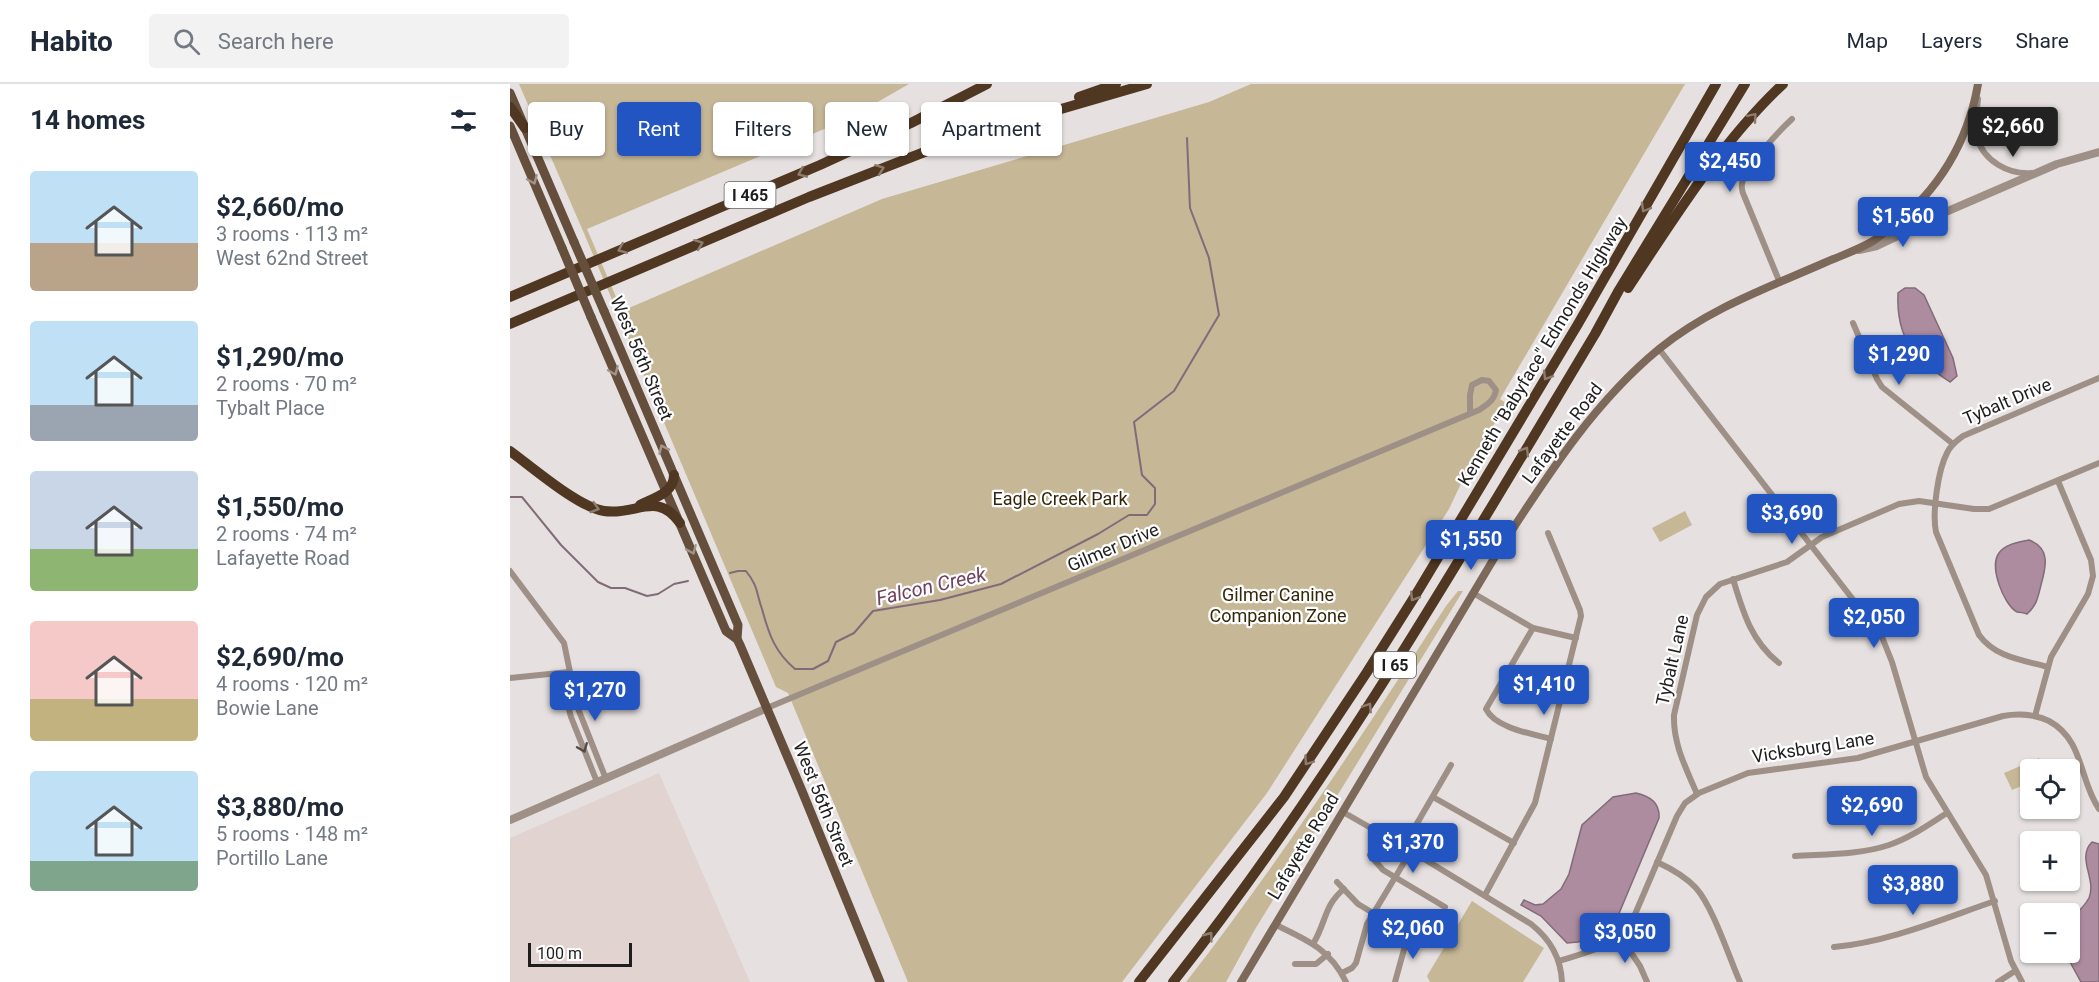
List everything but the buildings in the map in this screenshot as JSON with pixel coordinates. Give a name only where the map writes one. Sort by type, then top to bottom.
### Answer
[{"type":"highway","name":"I 465","points":[[510,297],[820,165],[911,123],[987,84]]},
{"type":"highway","points":[[1062,103],[1116,84]]},
{"type":"highway","name":"I 465","points":[[1062,108],[1147,84]]},
{"type":"highway","name":"Kenneth \"Babyface\" Edmonds Highway","points":[[1139,982],[1284,797],[1367,672],[1572,334],[1716,84]]},
{"type":"highway","name":"Kenneth \"Babyface\" Edmonds Highway","points":[[1173,982],[1255,875],[1383,684],[1431,608],[1619,290],[1745,84]]},
{"type":"highway","points":[[1595,334],[1713,165],[1783,84]]},
{"type":"highway","points":[[510,107],[525,128]]},
{"type":"highway","name":"I 465","points":[[510,324],[849,181],[921,153]]},
{"type":"highway","points":[[510,451],[587,506],[608,512],[663,507],[670,510],[680,523]]},
{"type":"highway","points":[[631,509],[666,492],[673,485],[674,475]]},
{"type":"main road","name":"Lafayette Road","points":[[1242,982],[1473,593],[1541,487],[1599,407],[1659,349],[1707,315],[1874,241],[1908,214],[1942,176],[1964,136],[1978,84]]},
{"type":"main road","name":"West 56th Street","points":[[510,93],[738,625],[736,639]]},
{"type":"main road","name":"West 56th Street","points":[[510,126],[726,631],[736,639],[767,708],[880,982]]},
{"type":"street","points":[[1978,84],[1977,133],[1985,153],[1998,165],[2010,170],[2023,173],[2039,172]]},
{"type":"street","points":[[1780,283],[1744,198],[1742,187],[1745,176],[1776,134],[1792,119]]},
{"type":"street","points":[[1846,254],[1876,246],[1948,211],[2039,172],[2069,160],[2099,152]]},
{"type":"street","points":[[1874,241],[1891,232],[1948,211]]},
{"type":"street","points":[[1853,323],[1882,387],[1953,444]]},
{"type":"street","points":[[1659,349],[1882,637],[1892,662],[1926,777],[1986,875],[2015,970],[2022,982]]},
{"type":"street","name":"Tybalt Drive","points":[[2048,667],[1999,653],[1988,646],[1980,635],[1938,539],[1935,522],[1936,504],[1943,461],[1953,444],[1970,432],[2099,378]]},
{"type":"street","name":"Gilmer Drive","points":[[767,708],[1479,410],[1495,397],[1494,386],[1490,381],[1482,380],[1472,385],[1470,413]]},
{"type":"street","name":"Tybalt Lane","points":[[1697,794],[1677,748],[1674,712],[1701,605],[1715,588],[1733,579],[1787,562],[1825,535],[1899,504],[1914,501],[1979,510],[1989,509],[2099,463]]},
{"type":"street","points":[[2058,481],[2091,560],[2093,576],[2088,594],[2054,651],[2035,716],[2056,725],[2074,744],[2090,792],[2099,809]]},
{"type":"street","points":[[1485,895],[1535,803],[1581,616],[1548,533]]},
{"type":"street","points":[[510,571],[564,643],[569,672],[584,725],[606,779]]},
{"type":"street","points":[[1733,579],[1752,633],[1766,652],[1779,663]]},
{"type":"street","points":[[1473,593],[1533,627],[1576,638]]},
{"type":"street","points":[[1533,627],[1487,704],[1487,710],[1490,715],[1510,728],[1551,739]]},
{"type":"street","points":[[510,678],[569,672]]},
{"type":"street","points":[[569,672],[565,694],[571,717],[597,782]]},
{"type":"street","points":[[510,820],[732,721],[767,708]]},
{"type":"street","name":"Vicksburg Lane","points":[[1620,936],[1630,924],[1681,809],[1697,794],[1748,773],[1850,759],[2009,715],[2035,716]]},
{"type":"street","points":[[1412,832],[1451,765]]},
{"type":"street","points":[[1433,797],[1514,843]]},
{"type":"street","points":[[1343,812],[1485,895],[1539,930],[1551,945],[1558,961],[1562,982]]},
{"type":"street","points":[[1795,856],[1856,852],[1881,847],[1909,837],[1947,813]]},
{"type":"street","points":[[1342,973],[1356,963],[1367,924],[1411,851]]},
{"type":"street","points":[[1370,855],[1380,868],[1445,907]]},
{"type":"street","points":[[1657,862],[1681,874],[1703,897],[1740,982]]},
{"type":"street","points":[[1337,882],[1353,900],[1423,943]]},
{"type":"street","points":[[1314,944],[1329,905],[1344,890]]},
{"type":"street","points":[[1834,947],[1889,937],[1995,901]]},
{"type":"street","points":[[1276,925],[1314,944],[1328,954],[1346,982]]},
{"type":"street","points":[[1395,982],[1408,935]]},
{"type":"street","points":[[1558,961],[1605,945],[1620,936],[1640,966],[1647,982]]},
{"type":"street","points":[[1295,964],[1317,964],[1328,954]]},
{"type":"street","points":[[1998,982],[2015,970]]},
{"type":"shaded area","points":[[1905,288],[1915,288],[1924,295],[1953,358],[1957,376],[1950,382],[1917,355],[1904,335],[1898,309],[1898,293]]},
{"type":"shaded area","points":[[2029,540],[2041,548],[2045,565],[2037,601],[2027,614],[2017,612],[2007,601],[1999,584],[1996,559],[2005,547]]},
{"type":"shaded area","points":[[659,773],[750,982],[510,982],[510,838]]},
{"type":"shaded area","points":[[1636,793],[1646,796],[1656,804],[1659,818],[1615,923],[1599,935],[1567,943],[1541,916],[1521,905],[1524,900],[1535,905],[1543,904],[1561,889],[1569,874],[1582,825],[1613,797]]},
{"type":"shaded area","points":[[2092,842],[2099,844],[2099,982],[2081,982],[2071,963],[2080,963],[2080,910],[2091,891],[2086,862],[2088,848]]},
{"type":"green space","name":"Eagle Creek Park","points":[[519,84],[909,84],[878,102],[825,102],[825,129],[813,134],[813,102],[713,102],[713,156],[760,156],[587,229],[622,311],[882,199],[1027,156],[1062,156],[1062,146],[1209,102],[1251,84],[1685,84],[1500,399],[1507,404],[1474,456],[1449,509],[1267,793],[1122,982],[908,982],[788,693],[776,687],[550,156],[605,156],[605,102],[528,102],[528,105]]},
{"type":"green space","points":[[1685,511],[1692,525],[1660,542],[1652,528]]},
{"type":"green space","points":[[1458,591],[1463,591],[1254,931],[1226,982],[1186,982],[1288,844]]},
{"type":"green space","points":[[2020,766],[2020,787],[2012,790],[2004,773]]},
{"type":"green space","points":[[1472,901],[1544,948],[1523,982],[1430,982],[1427,976]]},
{"type":"waterway","name":"Falcon Creek","points":[[730,573],[746,571],[750,576],[770,635],[782,656],[795,669],[813,669],[828,661],[836,642],[854,633],[873,611],[940,600],[1001,584],[1098,534],[1129,515],[1147,515],[1155,504],[1155,488],[1142,475],[1134,422],[1174,391],[1219,315],[1209,258],[1190,208],[1187,138]]},
{"type":"waterway","name":"Falcon Creek","points":[[510,497],[522,497],[561,545],[598,582],[611,588],[625,588],[647,596],[658,594],[674,584],[688,581]]},
{"type":"park label","name":"Gilmer Canine Companion Zone","points":[[1278,604]]}]
